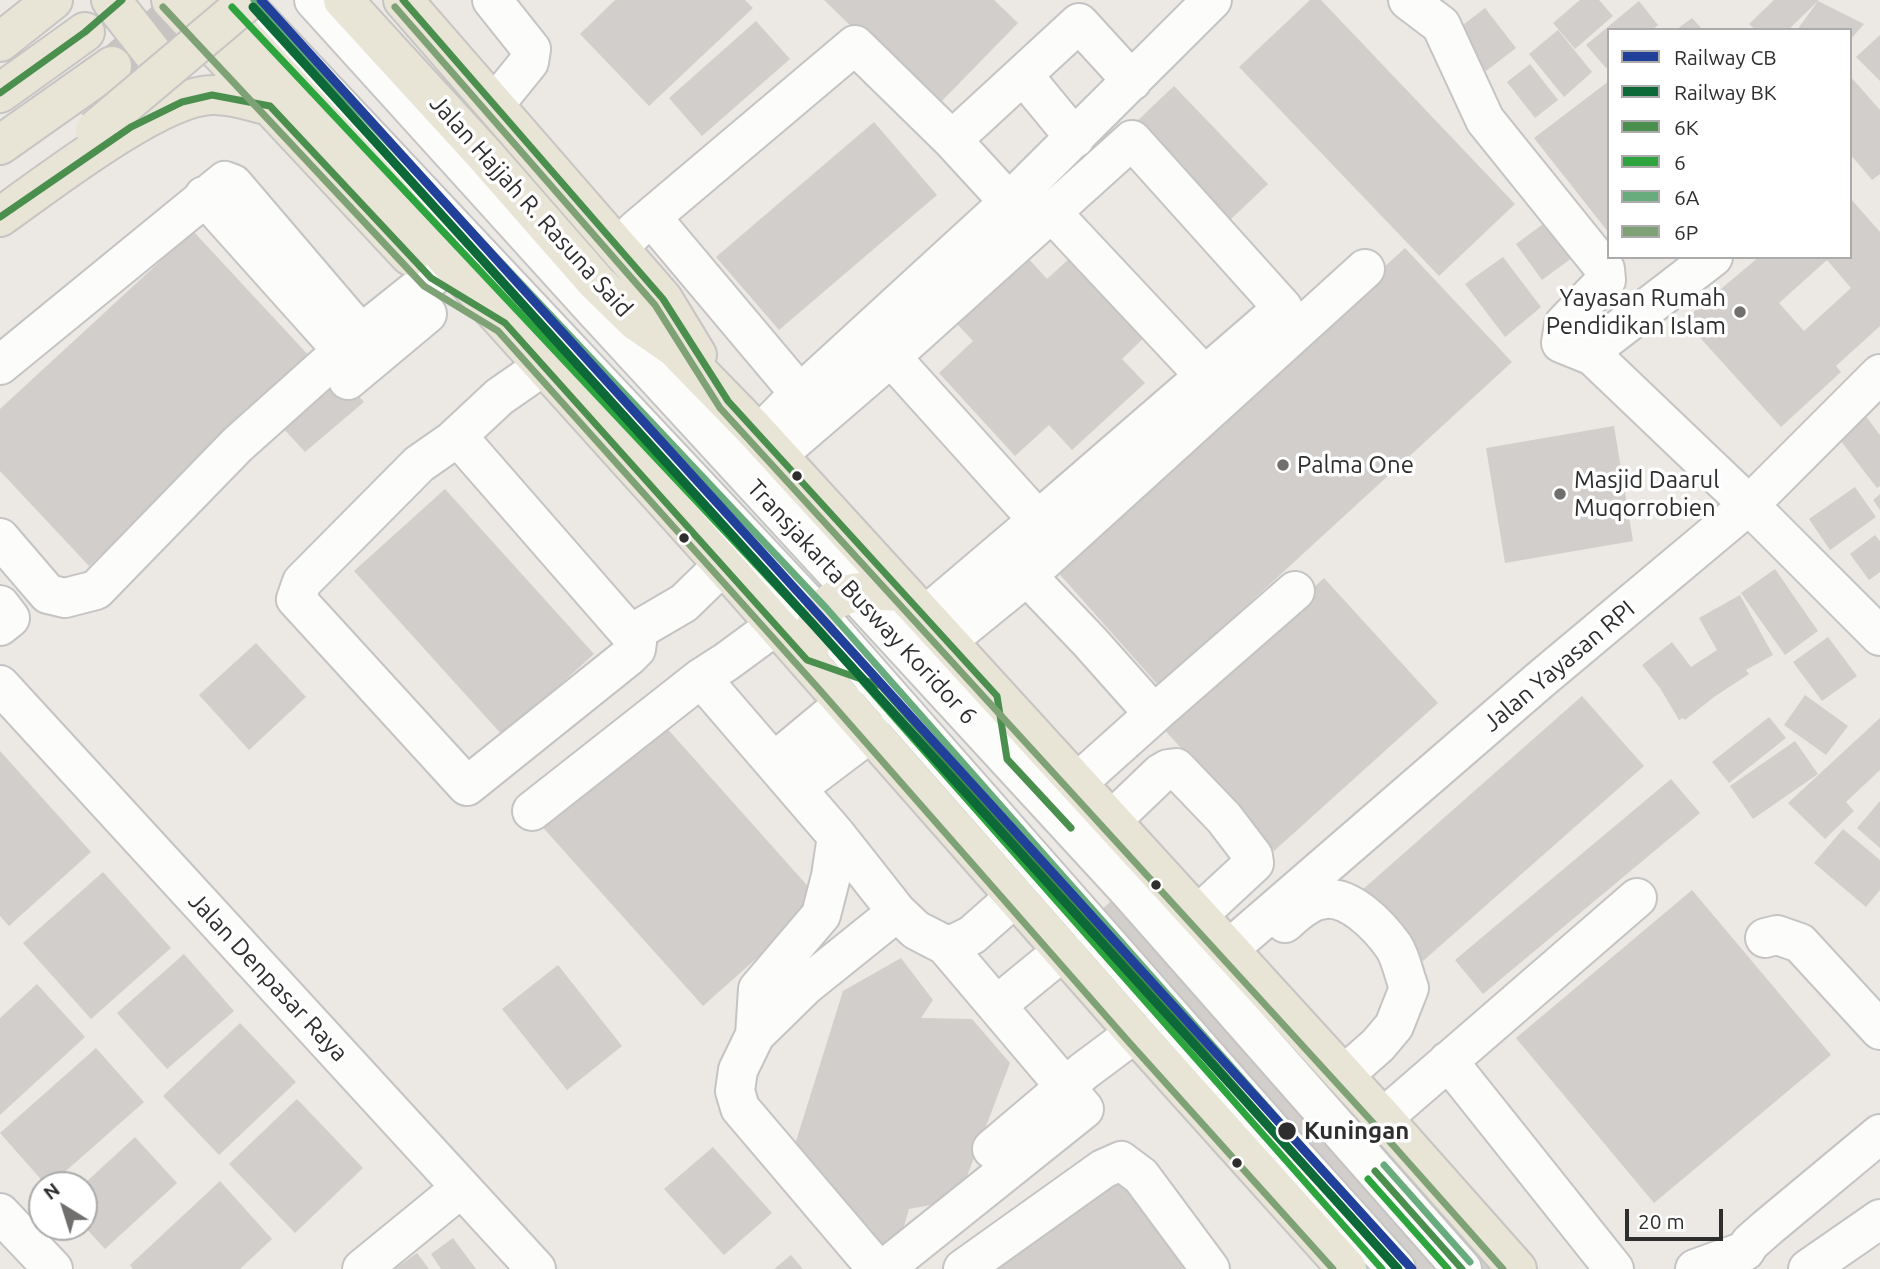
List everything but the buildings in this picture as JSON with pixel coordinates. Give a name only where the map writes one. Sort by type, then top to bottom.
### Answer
[{"type":"main road","points":[[0,25],[33,0]]},
{"type":"main road","points":[[0,42],[53,0]]},
{"type":"main road","points":[[111,0],[158,60],[154,88],[131,127]]},
{"type":"main road","points":[[171,0],[441,285],[505,323]]},
{"type":"main road","points":[[210,0],[723,565],[1135,1033],[1347,1269]]},
{"type":"main road","points":[[0,196],[96,130],[250,0]]},
{"type":"main road","name":"Jalan Hajjah R. Rasuna Said","points":[[343,0],[484,154],[596,282],[636,321],[675,348],[754,430],[1384,1118],[1517,1269]]},
{"type":"main road","name":"Jalan Hajjah R. Rasuna Said","points":[[407,2],[663,299],[754,430]]},
{"type":"main road","points":[[0,93],[85,32]]},
{"type":"main road","points":[[0,145],[112,66]]},
{"type":"main road","points":[[0,217],[131,127],[182,102],[212,95],[270,106]]},
{"type":"main road","points":[[807,660],[819,616],[833,600],[874,590],[925,617]]},
{"type":"street","name":"Transjakarta Busway Koridor 6","points":[[240,0],[819,616],[1396,1269]]},
{"type":"street","name":"Transjakarta Busway Koridor 6","points":[[314,0],[853,593],[1120,881],[1462,1269]]},
{"type":"street","points":[[492,0],[531,49],[529,62],[495,104]]},
{"type":"street","points":[[1408,0],[1441,25],[1485,120],[1605,269],[1606,280],[1564,324],[1561,343],[1593,356],[1749,505],[1880,636]]},
{"type":"street","points":[[754,430],[1009,202],[1075,138],[1132,81],[1190,7]]},
{"type":"street","points":[[952,140],[1079,23],[1132,81]]},
{"type":"street","points":[[622,250],[855,45],[952,140],[1009,202]]},
{"type":"street","points":[[1023,75],[1075,138]]},
{"type":"street","points":[[754,430],[891,358],[1132,140],[1283,308],[925,617]]},
{"type":"street","points":[[0,365],[204,196],[222,182],[229,181],[350,355]]},
{"type":"street","points":[[1052,212],[1205,376]]},
{"type":"street","points":[[654,221],[798,392]]},
{"type":"street","points":[[1593,356],[1605,340],[1710,259]]},
{"type":"street","points":[[925,617],[1027,576],[1365,269]]},
{"type":"street","points":[[0,538],[48,594],[65,598],[96,590],[237,445],[441,285]]},
{"type":"street","points":[[891,358],[1038,520]]},
{"type":"street","points":[[452,442],[465,445],[637,642],[636,649],[629,656],[467,786],[296,598],[302,582],[419,464],[452,442],[499,397],[542,367]]},
{"type":"street","name":"Jalan Yayasan RPI","points":[[1236,956],[1540,680],[1749,505],[1880,374]]},
{"type":"street","points":[[631,634],[684,603],[723,565]]},
{"type":"street","points":[[1027,576],[1154,714]]},
{"type":"street","points":[[1077,783],[1295,591]]},
{"type":"street","points":[[0,606],[10,618],[0,626]]},
{"type":"street","points":[[532,811],[701,678],[775,626]]},
{"type":"street","points":[[807,660],[881,686]]},
{"type":"street","points":[[701,678],[837,836],[897,912],[916,930],[945,945],[1084,1109],[884,1269]]},
{"type":"street","name":"Jalan Denpasar Raya","points":[[0,685],[536,1269]]},
{"type":"street","points":[[997,696],[1007,759]]},
{"type":"street","points":[[785,775],[845,703]]},
{"type":"street","points":[[785,775],[871,732]]},
{"type":"street","points":[[1111,821],[1161,773],[1176,768],[1224,818],[1253,856],[1254,863],[1198,915]]},
{"type":"street","points":[[755,1035],[758,989],[821,915],[837,836]]},
{"type":"street","points":[[945,945],[972,935],[1015,897]]},
{"type":"street","points":[[1384,1118],[1637,898]]},
{"type":"street","points":[[1236,956],[1301,909],[1321,899],[1341,899],[1364,914],[1395,948],[1409,988],[1394,1027],[1344,1075]]},
{"type":"street","points":[[877,1269],[740,1108],[736,1091],[738,1070],[755,1035],[805,985],[897,912]]},
{"type":"street","points":[[1765,938],[1777,935],[1800,943],[1880,1030]]},
{"type":"street","points":[[997,1005],[1063,951]]},
{"type":"street","points":[[992,1149],[1135,1033]]},
{"type":"street","points":[[1448,1061],[1614,1269]]},
{"type":"street","points":[[1695,1269],[1747,1260],[1750,1243],[1880,1133]]},
{"type":"street","points":[[963,1269],[1103,1169],[1121,1161],[1142,1176],[1210,1269]]},
{"type":"street","points":[[362,1269],[461,1188]]},
{"type":"street","points":[[0,1213],[53,1269]]},
{"type":"street","points":[[1808,1269],[1880,1219]]},
{"type":"tunnel","points":[[112,66],[189,0]]},
{"type":"rail line","name":"CB","points":[[261,0],[1412,1269]]},
{"type":"rail line","name":"BK","points":[[253,7],[1398,1269]]},
{"type":"transit line","name":"6K","points":[[0,93],[85,32],[122,0]]},
{"type":"transit line","name":"6A","points":[[254,0],[827,609],[1404,1262]]},
{"type":"transit line","name":"6K","points":[[403,0],[663,299],[728,401],[997,696],[1007,759],[1071,828]]},
{"type":"transit line","name":"6P","points":[[163,7],[424,286],[498,331],[1333,1269]]},
{"type":"transit line","name":"6","points":[[232,7],[811,623],[1382,1269]]},
{"type":"transit line","name":"6P","points":[[395,7],[655,305],[720,408],[1375,1125],[1503,1269]]},
{"type":"transit line","name":"6K","points":[[0,217],[131,127],[182,102],[212,95],[270,106],[431,278],[505,323],[807,660],[881,686],[1396,1269]]},
{"type":"transit line","name":"6A","points":[[1384,1165],[1470,1262]]},
{"type":"transit line","name":"6K","points":[[1375,1171],[1462,1269]]},
{"type":"transit line","name":"6","points":[[1368,1179],[1448,1269]]},
{"type":"place","name":"Yayasan Rumah Pendidikan Islam","points":[[1740,312]]},
{"type":"place","name":"Palma One","points":[[1283,465]]},
{"type":"place","name":"Masjid Daarul Muqorrobien","points":[[1560,494]]},
{"type":"place","name":"Kuningan","points":[[1287,1131]]}]
